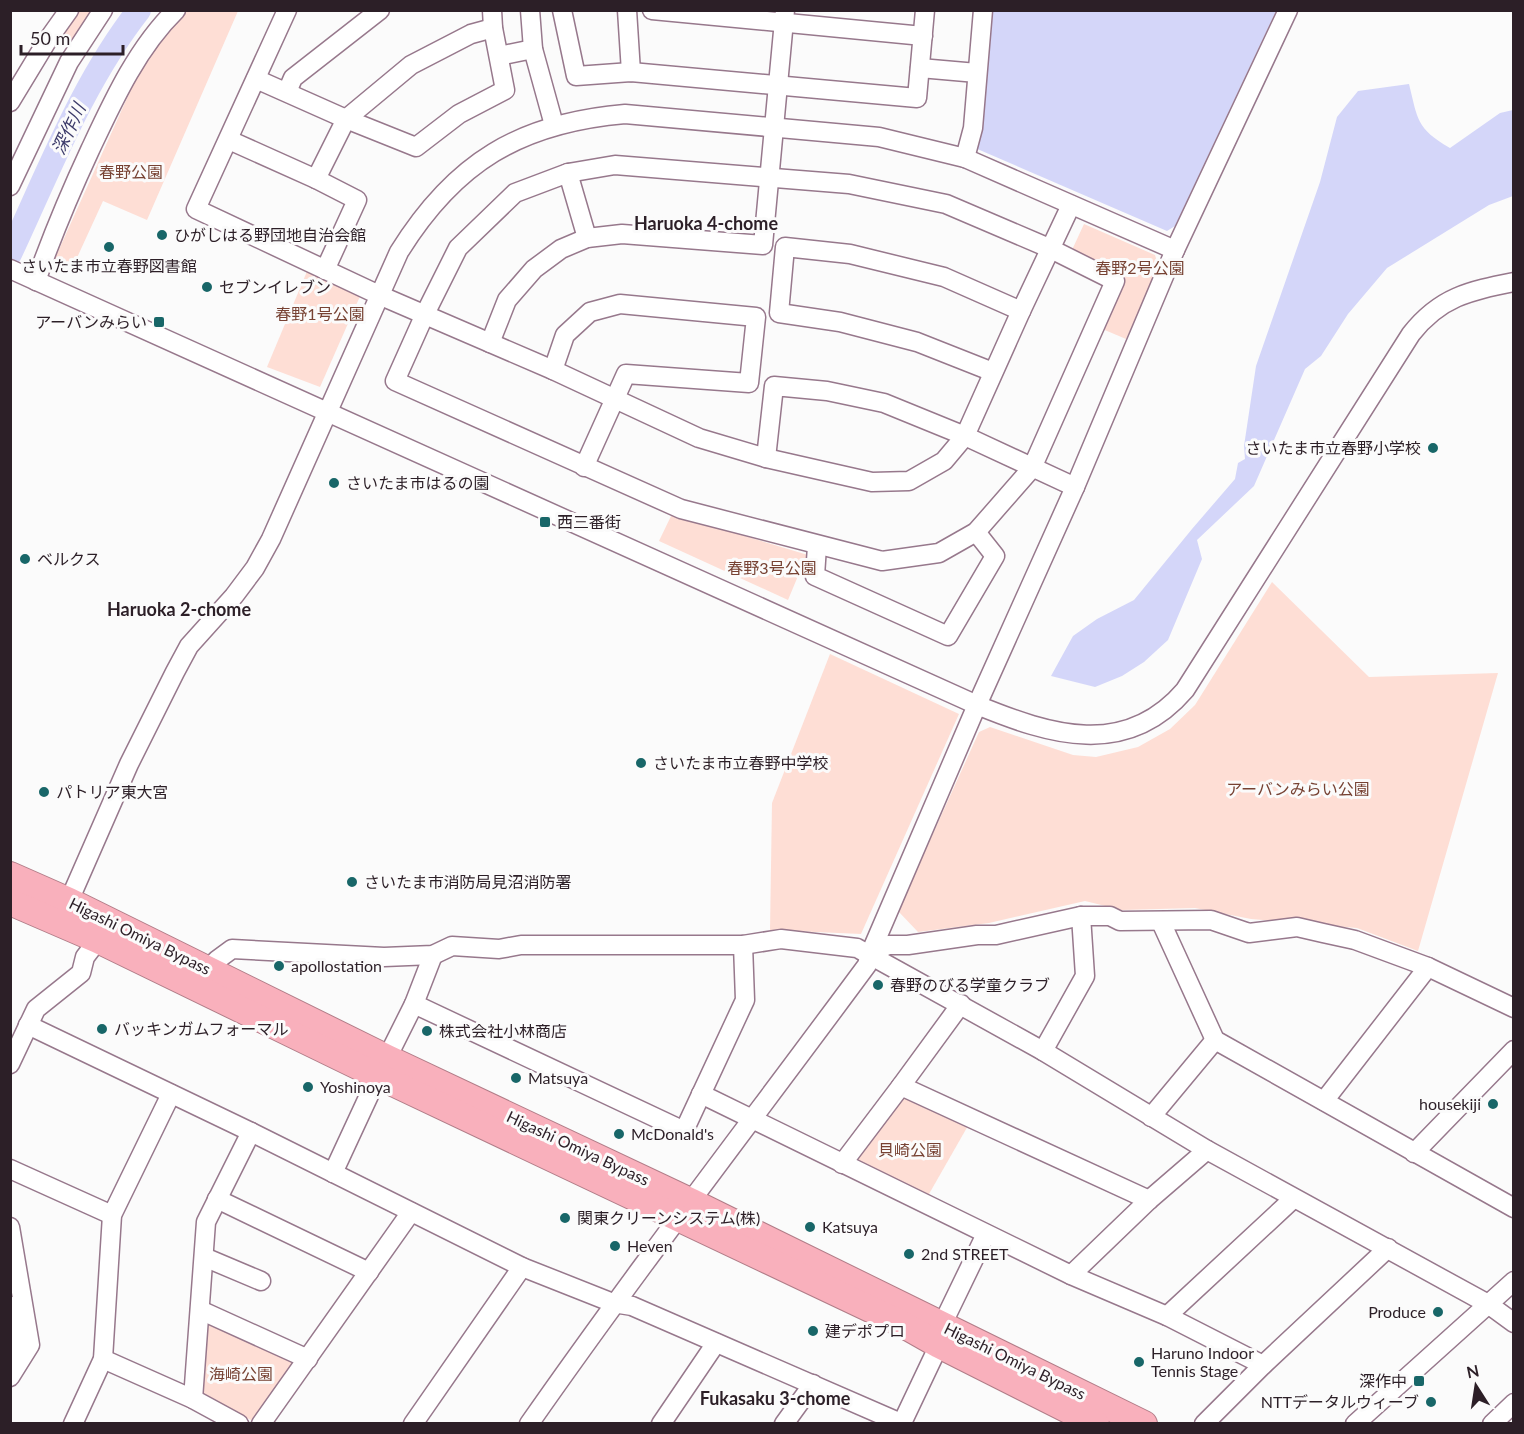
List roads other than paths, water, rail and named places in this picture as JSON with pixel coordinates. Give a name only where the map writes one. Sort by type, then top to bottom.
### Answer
[{"type":"highway","name":"Higashi Omiya Bypass","points":[[10,875],[64,912],[98,939],[383,1067],[685,1210],[902,1324],[940,1335],[1144,1424]]},
{"type":"highway","name":"Higashi Omiya Bypass","points":[[10,902],[64,912],[208,969],[383,1067]]},
{"type":"highway","name":"Higashi Omiya Bypass","points":[[940,1335],[1096,1424]]},
{"type":"street","points":[[10,102],[69,10]]},
{"type":"street","points":[[10,186],[69,62],[103,10]]},
{"type":"street","points":[[32,279],[106,116],[140,54],[176,10]]},
{"type":"street","points":[[287,10],[196,209],[379,296],[553,370],[699,438],[766,458],[872,482],[909,481],[944,461],[965,436],[1049,248],[1071,205]]},
{"type":"street","points":[[287,92],[293,78],[380,10]]},
{"type":"street","points":[[530,10],[533,49],[554,125]]},
{"type":"street","points":[[562,10],[576,76],[630,72],[917,98],[925,10]]},
{"type":"street","points":[[627,10],[630,72]]},
{"type":"street","points":[[652,10],[785,16],[922,36]]},
{"type":"street","points":[[965,158],[973,128],[983,10]]},
{"type":"street","points":[[529,1424],[613,1303],[867,965],[977,705],[1075,488],[1175,250],[1288,10]]},
{"type":"street","points":[[490,343],[507,300],[534,270],[561,249],[587,238],[622,234],[763,244],[785,16]]},
{"type":"street","points":[[256,79],[346,119],[416,147],[459,114],[505,90],[493,19],[471,34],[411,65],[346,119],[316,179]]},
{"type":"street","points":[[499,56],[533,49]]},
{"type":"street","points":[[920,68],[977,73]]},
{"type":"street","points":[[64,912],[129,764],[189,646],[234,596],[255,567],[271,538],[399,252],[416,224],[439,196],[478,163],[503,146],[554,125],[590,117],[625,114],[879,137],[965,158],[1175,250]]},
{"type":"street","points":[[229,140],[357,200],[325,270]]},
{"type":"street","points":[[615,165],[849,184],[946,204],[1049,248],[1115,281],[1032,468],[976,532],[939,553],[882,561],[681,509],[395,381],[458,248],[515,193],[568,173],[615,165]]},
{"type":"street","points":[[568,173],[587,238]]},
{"type":"street","points":[[993,372],[917,342],[840,322],[779,314],[785,247],[850,254],[944,277],[1021,311]]},
{"type":"street","points":[[10,269],[977,705],[1018,722],[1051,732],[1091,736],[1114,733],[1136,726],[1154,718],[1172,705],[1201,667],[1386,372],[1424,317],[1451,298],[1514,282]]},
{"type":"street","points":[[553,370],[565,335],[590,312],[620,304],[756,317],[749,383],[626,374],[584,466]]},
{"type":"street","points":[[766,458],[774,386],[826,391],[884,404],[965,436],[1075,488]]},
{"type":"street","points":[[817,546],[815,576],[948,636],[995,556],[976,532]]},
{"type":"street","points":[[870,954],[888,945],[908,945],[977,935],[996,935],[1081,916],[1110,916],[1120,921],[1211,920],[1249,933],[1297,927],[1355,940],[1428,967],[1514,1008]]},
{"type":"street","points":[[1043,1051],[1085,976],[1081,916]]},
{"type":"street","points":[[1161,922],[1215,1040],[1514,1208]]},
{"type":"street","points":[[10,1064],[36,1009],[81,973],[86,957],[98,939]]},
{"type":"street","points":[[208,969],[232,949],[384,957],[433,955],[452,946],[499,949],[521,945],[743,945],[781,939],[857,948],[1043,1051],[1207,1150],[1488,1304],[1514,1323]]},
{"type":"street","points":[[414,1004],[684,1131],[745,1000],[743,945]]},
{"type":"street","points":[[333,1173],[414,1004],[433,955]]},
{"type":"street","points":[[1324,1101],[1428,967]]},
{"type":"street","points":[[842,1164],[961,1004]]},
{"type":"street","points":[[28,1025],[251,1132],[522,1267],[613,1303],[632,1306],[902,1423],[986,1234]]},
{"type":"street","points":[[1151,1117],[1215,1040]]},
{"type":"street","points":[[1414,1153],[1514,1050]]},
{"type":"street","points":[[902,1086],[1149,1200]]},
{"type":"street","points":[[701,1094],[1071,1275],[1167,1316],[1263,1365]]},
{"type":"street","points":[[73,1424],[103,1359],[112,1215],[171,1095]]},
{"type":"street","points":[[193,1399],[206,1222],[251,1132]]},
{"type":"street","points":[[1071,1275],[1149,1200],[1207,1150]]},
{"type":"street","points":[[10,1169],[112,1215]]},
{"type":"street","points":[[1167,1316],[1293,1198]]},
{"type":"street","points":[[217,1199],[369,1272]]},
{"type":"street","points":[[261,1424],[411,1212]]},
{"type":"street","points":[[10,1227],[30,1345],[10,1377]]},
{"type":"street","points":[[1204,1424],[1263,1365],[1388,1248]]},
{"type":"street","points":[[204,1257],[261,1281]]},
{"type":"street","points":[[413,1424],[522,1267]]},
{"type":"street","points":[[1355,1424],[1514,1281]]},
{"type":"street","points":[[10,1354],[14,1349],[11,1303]]},
{"type":"street","points":[[200,1311],[308,1359]]},
{"type":"street","points":[[661,1424],[716,1343]]},
{"type":"street","points":[[103,1359],[193,1399],[239,1424]]},
{"type":"street","points":[[784,1424],[813,1384]]},
{"type":"street","points":[[1492,1424],[1514,1403]]},
{"type":"water","points":[[989,11],[1276,11],[1175,226],[1167,231],[975,148]]},
{"type":"water","points":[[1409,84],[1420,122],[1431,135],[1450,148],[1500,113],[1513,110],[1513,196],[1489,205],[1387,268],[1348,314],[1321,356],[1305,369],[1254,486],[1197,540],[1202,559],[1168,640],[1144,662],[1122,676],[1095,687],[1051,676],[1073,636],[1097,619],[1134,600],[1235,479],[1238,463],[1245,459],[1244,446],[1256,366],[1320,182],[1337,117],[1358,91]]},
{"type":"waterway","name":"深作川","points":[[10,254],[83,97],[100,67],[139,10]]},
{"type":"place","name":"ひがしはる野団地自治会館","points":[[162,235]]},
{"type":"place","name":"さいたま市立春野図書館","points":[[109,247]]},
{"type":"place","name":"セブンイレブン","points":[[207,287]]},
{"type":"place","name":"アーバンみらい","points":[[159,322]]},
{"type":"place","name":"さいたま市立春野小学校","points":[[1433,448]]},
{"type":"place","name":"さいたま市はるの園","points":[[334,483]]},
{"type":"place","name":"西三番街","points":[[545,522]]},
{"type":"place","name":"ベルクス","points":[[25,559]]},
{"type":"place","name":"さいたま市立春野中学校","points":[[641,763]]},
{"type":"place","name":"パトリア東大宮","points":[[44,792]]},
{"type":"place","name":"さいたま市消防局見沼消防署","points":[[352,882]]},
{"type":"place","name":"apollostation","points":[[279,966]]},
{"type":"place","name":"春野のびる学童クラブ","points":[[878,985]]},
{"type":"place","name":"バッキンガムフォーマル","points":[[102,1029]]},
{"type":"place","name":"株式会社小林商店","points":[[427,1031]]},
{"type":"place","name":"Matsuya","points":[[516,1078]]},
{"type":"place","name":"Yoshinoya","points":[[308,1087]]},
{"type":"place","name":"housekiji","points":[[1493,1104]]},
{"type":"place","name":"McDonald's","points":[[619,1134]]},
{"type":"place","name":"関東クリーンシステム(株)","points":[[565,1218]]},
{"type":"place","name":"Katsuya","points":[[810,1227]]},
{"type":"place","name":"Heven","points":[[615,1246]]},
{"type":"place","name":"2nd STREET","points":[[909,1254]]},
{"type":"place","name":"Produce","points":[[1438,1312]]},
{"type":"place","name":"建デポプロ","points":[[813,1331]]},
{"type":"place","name":"Haruno Indoor Tennis Stage","points":[[1139,1362]]},
{"type":"place","name":"深作中","points":[[1419,1381]]},
{"type":"place","name":"NTTデータルウィーブ","points":[[1431,1402]]},
{"type":"district","name":"Haruoka 4-chome","points":[[706,224]]},
{"type":"district","name":"Haruoka 2-chome","points":[[179,610]]},
{"type":"district","name":"Fukasaku 3-chome","points":[[775,1399]]},
{"type":"park label","name":"春野公園","points":[[131,172]]},
{"type":"park label","name":"春野2号公園","points":[[1140,268]]},
{"type":"park label","name":"春野1号公園","points":[[320,314]]},
{"type":"park label","name":"春野3号公園","points":[[772,568]]},
{"type":"park label","name":"アーバンみらい公園","points":[[1298,789]]},
{"type":"park label","name":"貝崎公園","points":[[910,1150]]},
{"type":"park label","name":"海崎公園","points":[[241,1374]]}]
